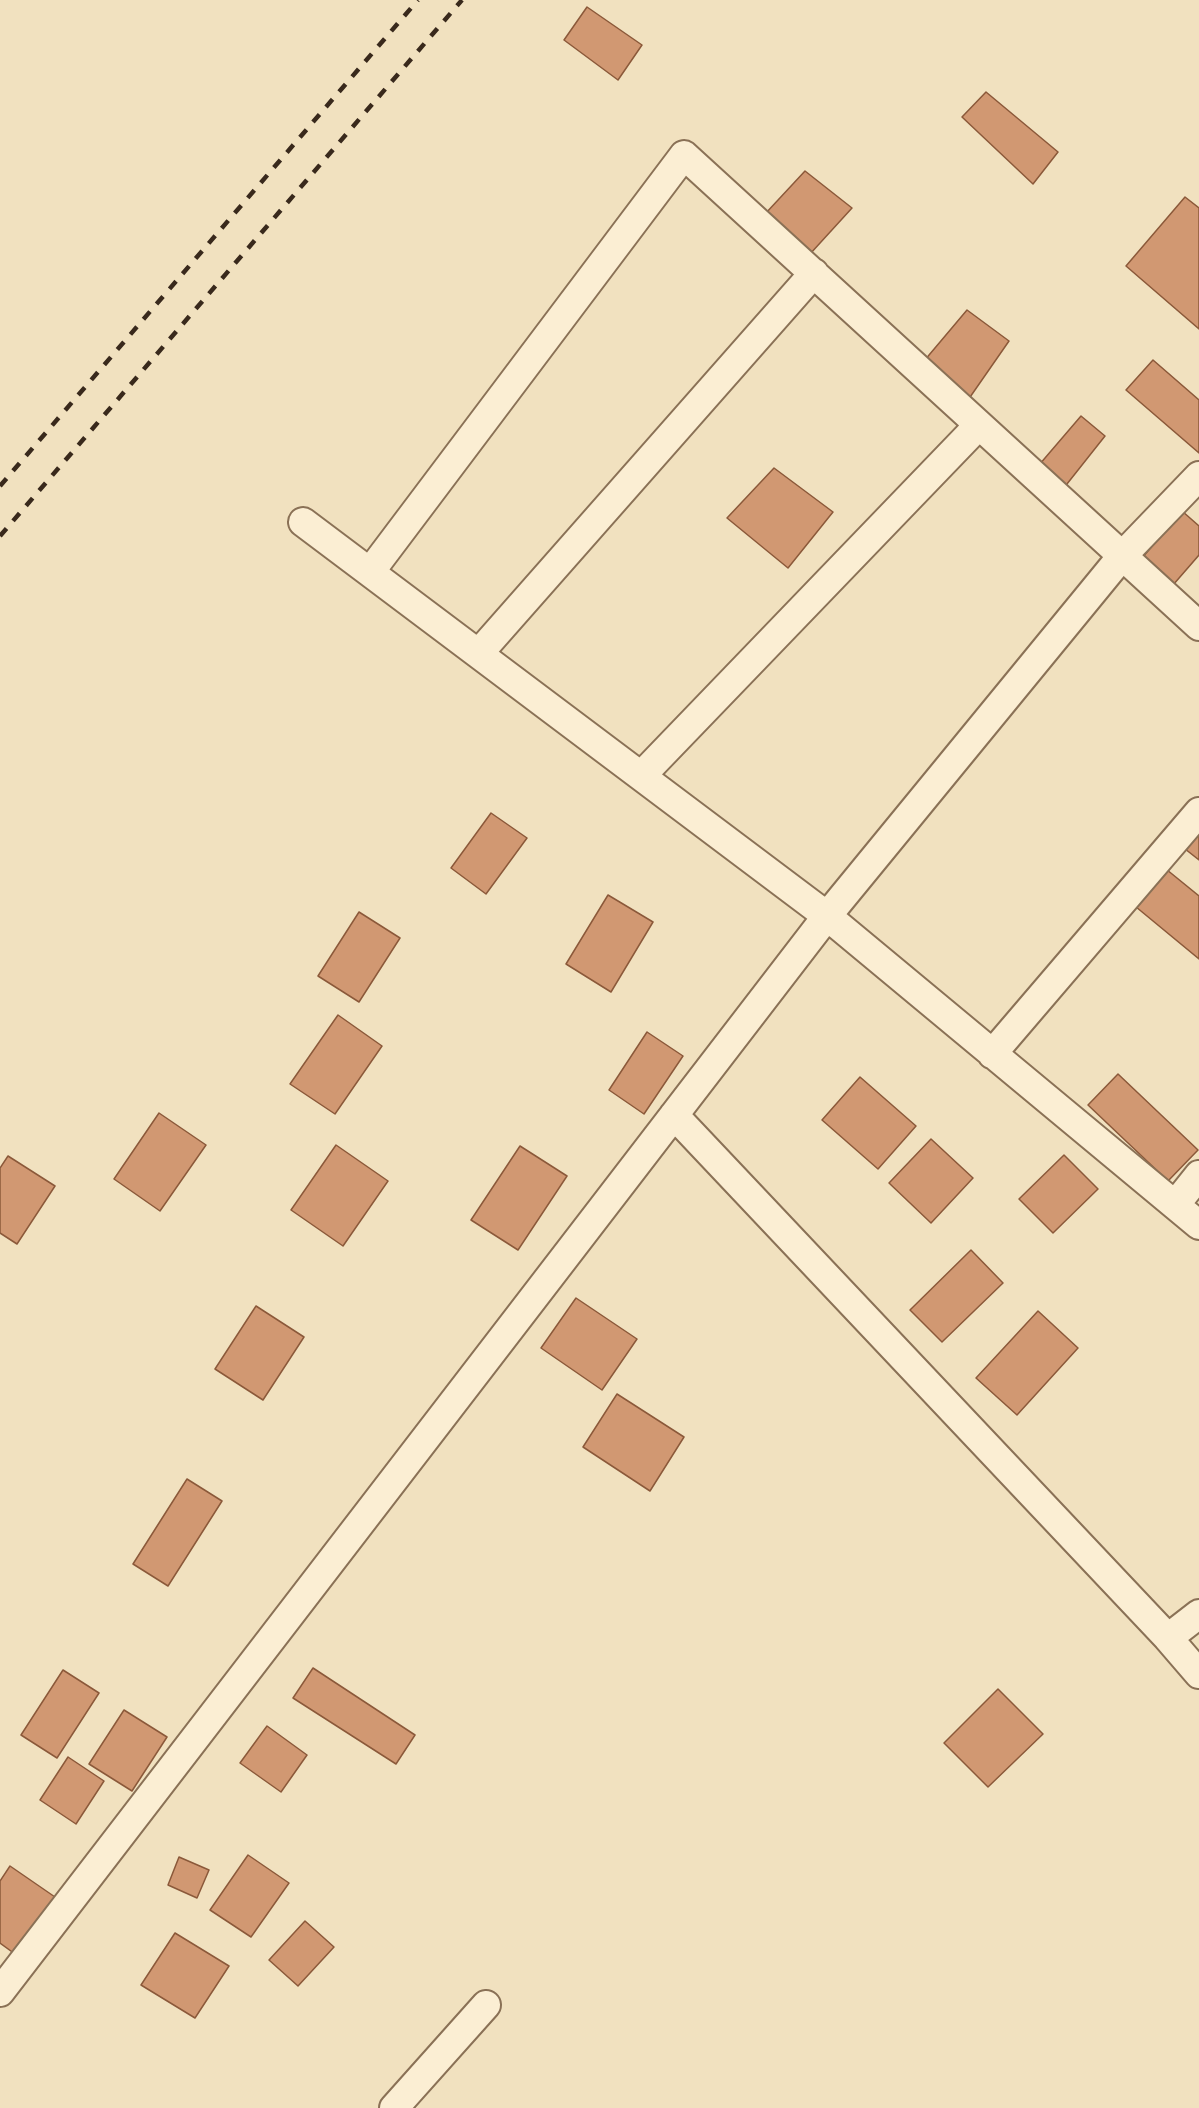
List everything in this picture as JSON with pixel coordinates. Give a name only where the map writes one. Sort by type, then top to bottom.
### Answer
[{"type":"street","points":[[370,572],[684,155],[1199,626]]},
{"type":"street","points":[[479,653],[814,273]]},
{"type":"street","points":[[641,776],[979,425]]},
{"type":"street","points":[[0,1992],[827,916],[1122,556],[1199,476]]},
{"type":"street","points":[[303,522],[827,916],[1199,1226]]},
{"type":"street","points":[[993,1054],[1199,812]]},
{"type":"street","points":[[674,1115],[1168,1638],[1199,1674]]},
{"type":"street","points":[[1175,1205],[1199,1175]]},
{"type":"street","points":[[1168,1638],[1199,1614]]},
{"type":"street","points":[[394,2108],[486,2005]]},
{"type":"building","points":[[587,7],[642,45],[618,80],[564,40]]},
{"type":"building","points":[[986,92],[1058,152],[1033,184],[962,117]]},
{"type":"building","points":[[805,171],[852,208],[810,254],[765,214]]},
{"type":"building","points":[[1185,197],[1199,208],[1199,329],[1126,266]]},
{"type":"building","points":[[967,310],[1009,341],[968,400],[924,361]]},
{"type":"building","points":[[1153,360],[1199,400],[1199,453],[1126,390]]},
{"type":"building","points":[[1081,416],[1105,436],[1063,489],[1039,465]]},
{"type":"building","points":[[774,468],[833,512],[788,568],[727,518]]},
{"type":"building","points":[[1182,511],[1199,526],[1199,555],[1173,585],[1142,558]]},
{"type":"building","points":[[491,813],[527,838],[486,894],[451,868]]},
{"type":"building","points":[[1199,823],[1199,860],[1180,845]]},
{"type":"building","points":[[1161,865],[1199,896],[1199,959],[1130,902]]},
{"type":"building","points":[[608,895],[653,922],[611,992],[566,964]]},
{"type":"building","points":[[359,912],[400,938],[359,1002],[318,976]]},
{"type":"building","points":[[338,1015],[382,1046],[335,1114],[290,1084]]},
{"type":"building","points":[[647,1032],[683,1056],[644,1114],[609,1090]]},
{"type":"building","points":[[1118,1074],[1198,1150],[1168,1181],[1088,1105]]},
{"type":"building","points":[[860,1077],[916,1126],[878,1169],[822,1120]]},
{"type":"building","points":[[159,1113],[206,1145],[160,1211],[114,1179]]},
{"type":"building","points":[[931,1139],[973,1178],[931,1223],[889,1183]]},
{"type":"building","points":[[336,1145],[388,1181],[343,1246],[291,1210]]},
{"type":"building","points":[[520,1146],[567,1176],[518,1250],[471,1220]]},
{"type":"building","points":[[1064,1155],[1098,1189],[1053,1233],[1019,1199]]},
{"type":"building","points":[[8,1156],[55,1186],[17,1244],[0,1233],[0,1168]]},
{"type":"building","points":[[971,1250],[1003,1283],[942,1342],[910,1310]]},
{"type":"building","points":[[576,1298],[637,1339],[602,1390],[541,1348]]},
{"type":"building","points":[[256,1306],[304,1337],[263,1400],[215,1369]]},
{"type":"building","points":[[1038,1311],[1078,1348],[1017,1415],[976,1378]]},
{"type":"building","points":[[617,1394],[684,1437],[650,1491],[583,1447]]},
{"type":"building","points":[[187,1479],[222,1501],[168,1586],[133,1564]]},
{"type":"building","points":[[313,1668],[415,1735],[396,1764],[293,1698]]},
{"type":"building","points":[[63,1670],[99,1693],[57,1758],[21,1735]]},
{"type":"building","points":[[998,1689],[1043,1734],[988,1787],[944,1743]]},
{"type":"building","points":[[124,1710],[167,1737],[132,1791],[89,1764]]},
{"type":"building","points":[[267,1726],[307,1755],[281,1792],[240,1763]]},
{"type":"building","points":[[68,1757],[104,1781],[76,1824],[40,1800]]},
{"type":"building","points":[[248,1855],[289,1883],[251,1937],[210,1910]]},
{"type":"building","points":[[179,1857],[209,1870],[197,1898],[168,1885]]},
{"type":"building","points":[[10,1866],[55,1897],[15,1954],[0,1943],[0,1881]]},
{"type":"building","points":[[305,1921],[334,1947],[298,1986],[269,1960]]},
{"type":"building","points":[[175,1933],[229,1966],[195,2018],[141,1985]]},
{"type":"railway","points":[[0,486],[418,0]]},
{"type":"railway","points":[[0,536],[462,0]]}]
